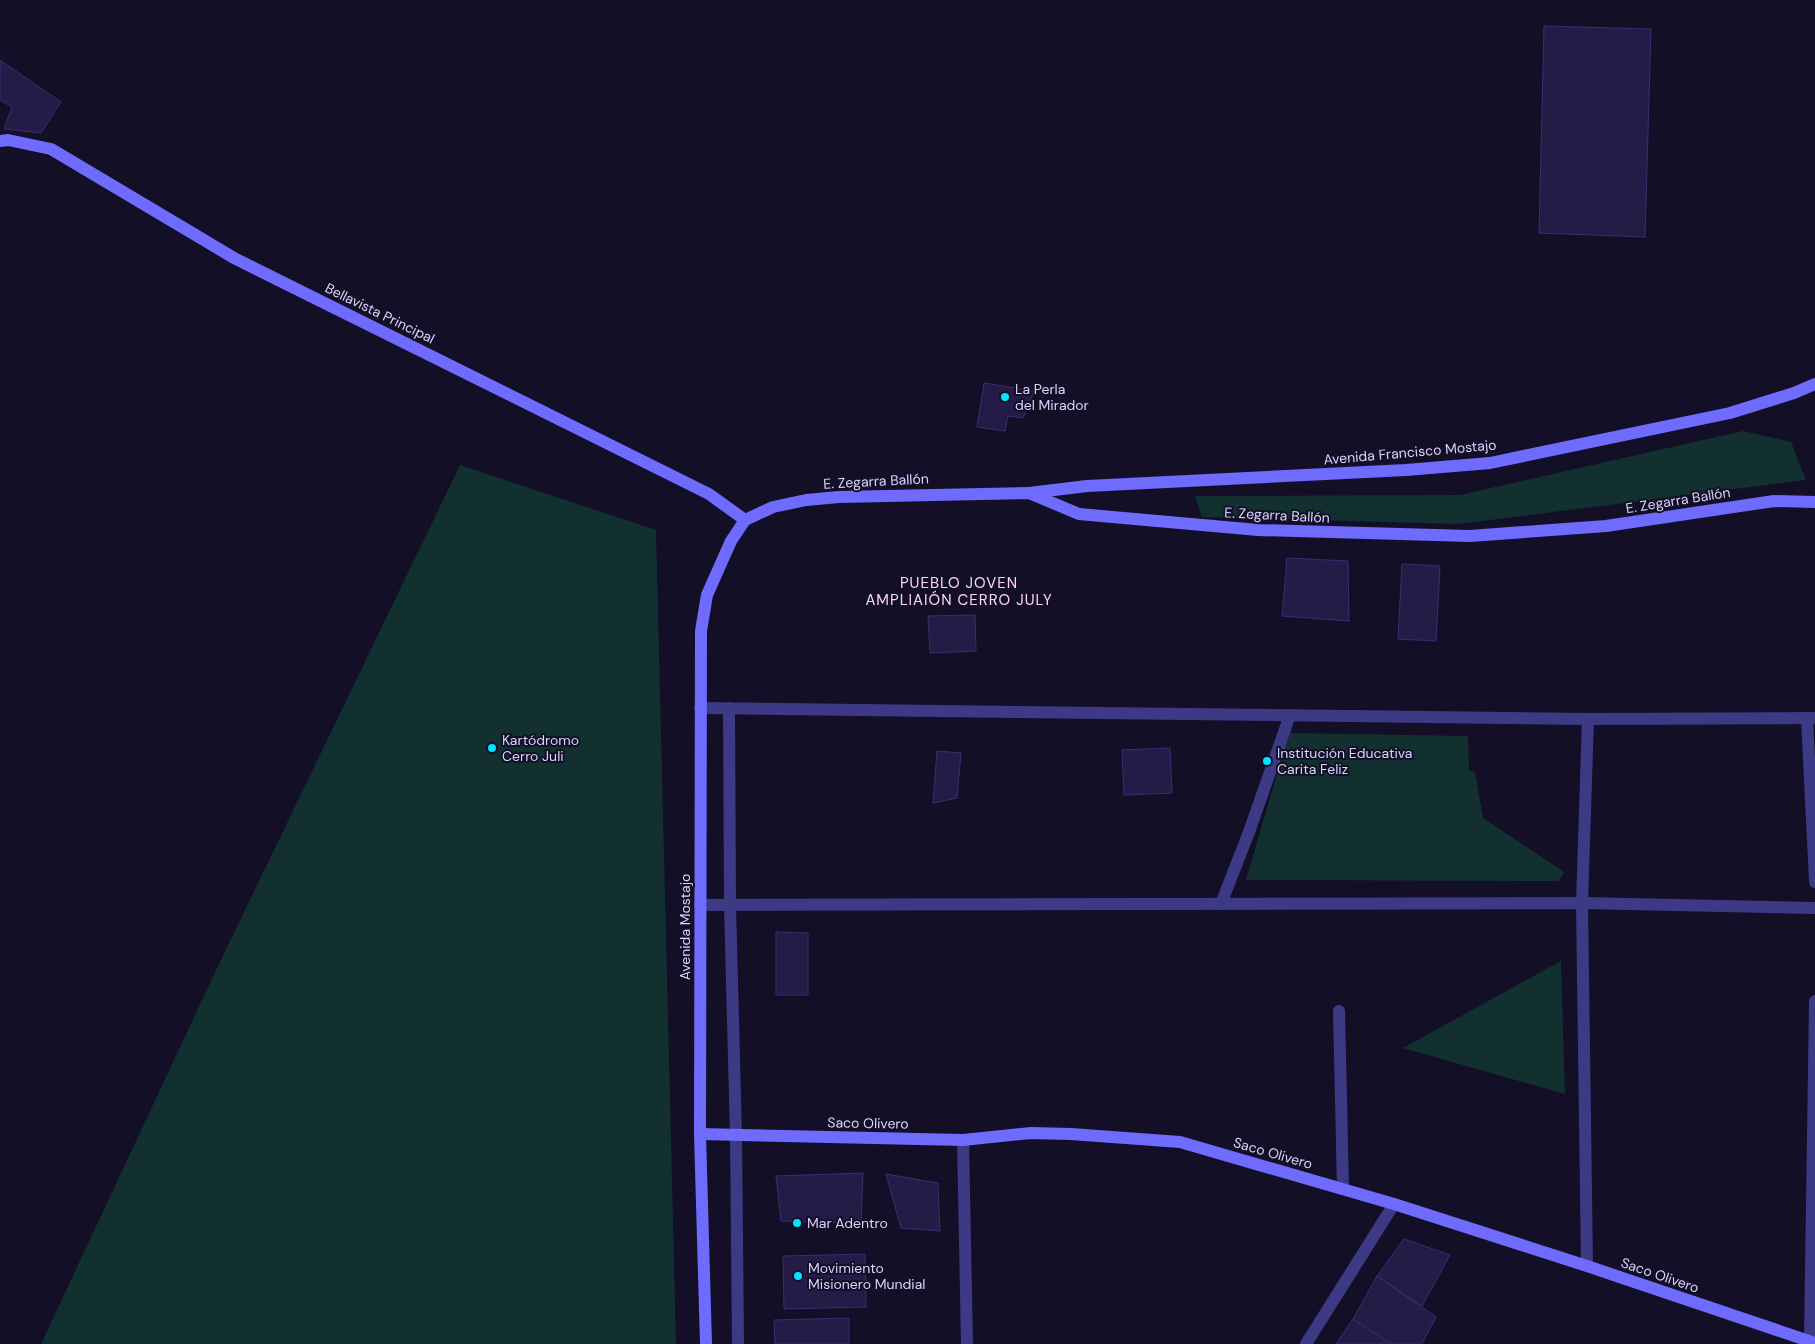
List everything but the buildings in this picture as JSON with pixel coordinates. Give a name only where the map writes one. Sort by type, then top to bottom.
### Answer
[{"type":"street","name":"Bellavista Principal","points":[[0,141],[8,140],[51,149],[234,258],[709,494],[745,520]]},
{"type":"street","name":"Avenida Francisco Mostajo","points":[[1029,493],[1087,486],[1406,470],[1490,463],[1730,413],[1794,393],[1815,384]]},
{"type":"street","name":"E. Zegarra Ballón","points":[[745,520],[773,507],[806,500],[839,497],[1029,493],[1078,514],[1258,530],[1470,536],[1606,526],[1774,500],[1815,502]]},
{"type":"street","name":"Avenida Mostajo","points":[[706,1344],[700,1134],[701,631],[707,596],[731,541],[745,520]]},
{"type":"street","points":[[700,708],[1588,719],[1811,718],[1815,882]]},
{"type":"street","points":[[729,708],[730,905],[736,1135],[738,1344]]},
{"type":"street","points":[[1221,904],[1249,832],[1290,715]]},
{"type":"street","points":[[1587,1266],[1582,902],[1588,719]]},
{"type":"street","points":[[700,905],[1582,902],[1815,908]]},
{"type":"street","points":[[1812,1342],[1815,1001]]},
{"type":"street","points":[[1339,1011],[1343,1189]]},
{"type":"street","name":"Saco Olivero","points":[[700,1134],[963,1140],[1030,1133],[1180,1142],[1394,1204],[1587,1266],[1812,1342]]},
{"type":"street","points":[[963,1140],[967,1344]]},
{"type":"street","points":[[1306,1344],[1394,1204]]},
{"type":"green space","points":[[1743,431],[1791,442],[1806,480],[1458,524],[1202,517],[1195,496],[1460,495]]},
{"type":"green space","name":"Kartódromo Cerro Juli","points":[[460,465],[656,530],[676,1344],[41,1344],[218,966]]},
{"type":"green space","points":[[1289,733],[1468,736],[1469,770],[1475,772],[1483,818],[1564,872],[1559,881],[1246,880]]},
{"type":"green space","points":[[1561,961],[1565,1094],[1403,1048]]},
{"type":"place","name":"La Perla del Mirador","points":[[1005,397]]},
{"type":"place","name":"Kartódromo Cerro Juli","points":[[492,748]]},
{"type":"place","name":"Institución Educativa Carita Feliz","points":[[1267,761]]},
{"type":"place","name":"Mar Adentro","points":[[797,1223]]},
{"type":"place","name":"Movimiento Misionero Mundial","points":[[798,1276]]},
{"type":"district","name":"PUEBLO JOVEN AMPLIAIÓN CERRO JULY","points":[[959,592]]}]
